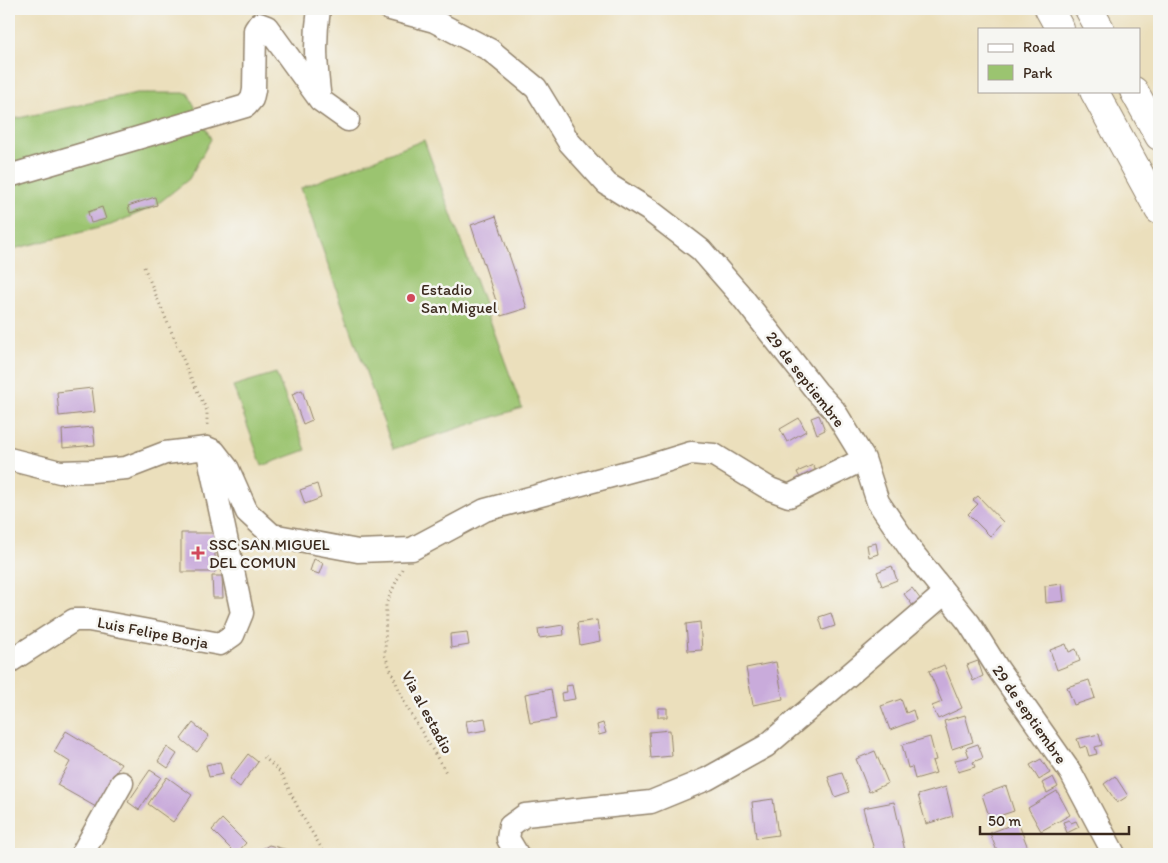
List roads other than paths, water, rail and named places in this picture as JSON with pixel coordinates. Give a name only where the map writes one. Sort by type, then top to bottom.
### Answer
[{"type":"highway","points":[[1050,9],[1060,28]]},
{"type":"highway","points":[[1089,9],[1099,28]]},
{"type":"highway","points":[[1095,92],[1159,210]]},
{"type":"highway","points":[[1135,92],[1159,136]]},
{"type":"street","points":[[319,9],[315,37],[320,100]]},
{"type":"street","name":"29 de septiembre","points":[[390,9],[434,22],[490,50],[536,88],[569,142],[607,184],[649,210],[701,250],[742,296],[817,392],[834,410],[864,459],[878,502],[913,553],[969,623],[998,669],[1071,773],[1114,854]]},
{"type":"street","points":[[9,176],[246,106],[252,99],[254,90],[255,30],[259,24],[267,27],[320,100],[348,120]]},
{"type":"street","points":[[9,459],[60,472],[92,471],[126,468],[165,453],[207,448],[214,451],[228,470],[247,512],[272,535],[358,551],[412,549],[485,510],[691,453],[714,455],[770,489],[789,496],[864,459]]},
{"type":"street","name":"Luis Felipe Borja","points":[[9,662],[74,620],[90,620],[220,644],[233,635],[242,613],[207,448]]},
{"type":"street","points":[[517,854],[508,839],[510,826],[525,814],[651,802],[707,779],[766,746],[945,593]]},
{"type":"street","points":[[82,854],[122,783]]},
{"type":"place","name":"Estadio San Miguel","points":[[411,298]]},
{"type":"place","name":"SSC SAN MIGUEL DEL COMUN","points":[[198,553]]}]
